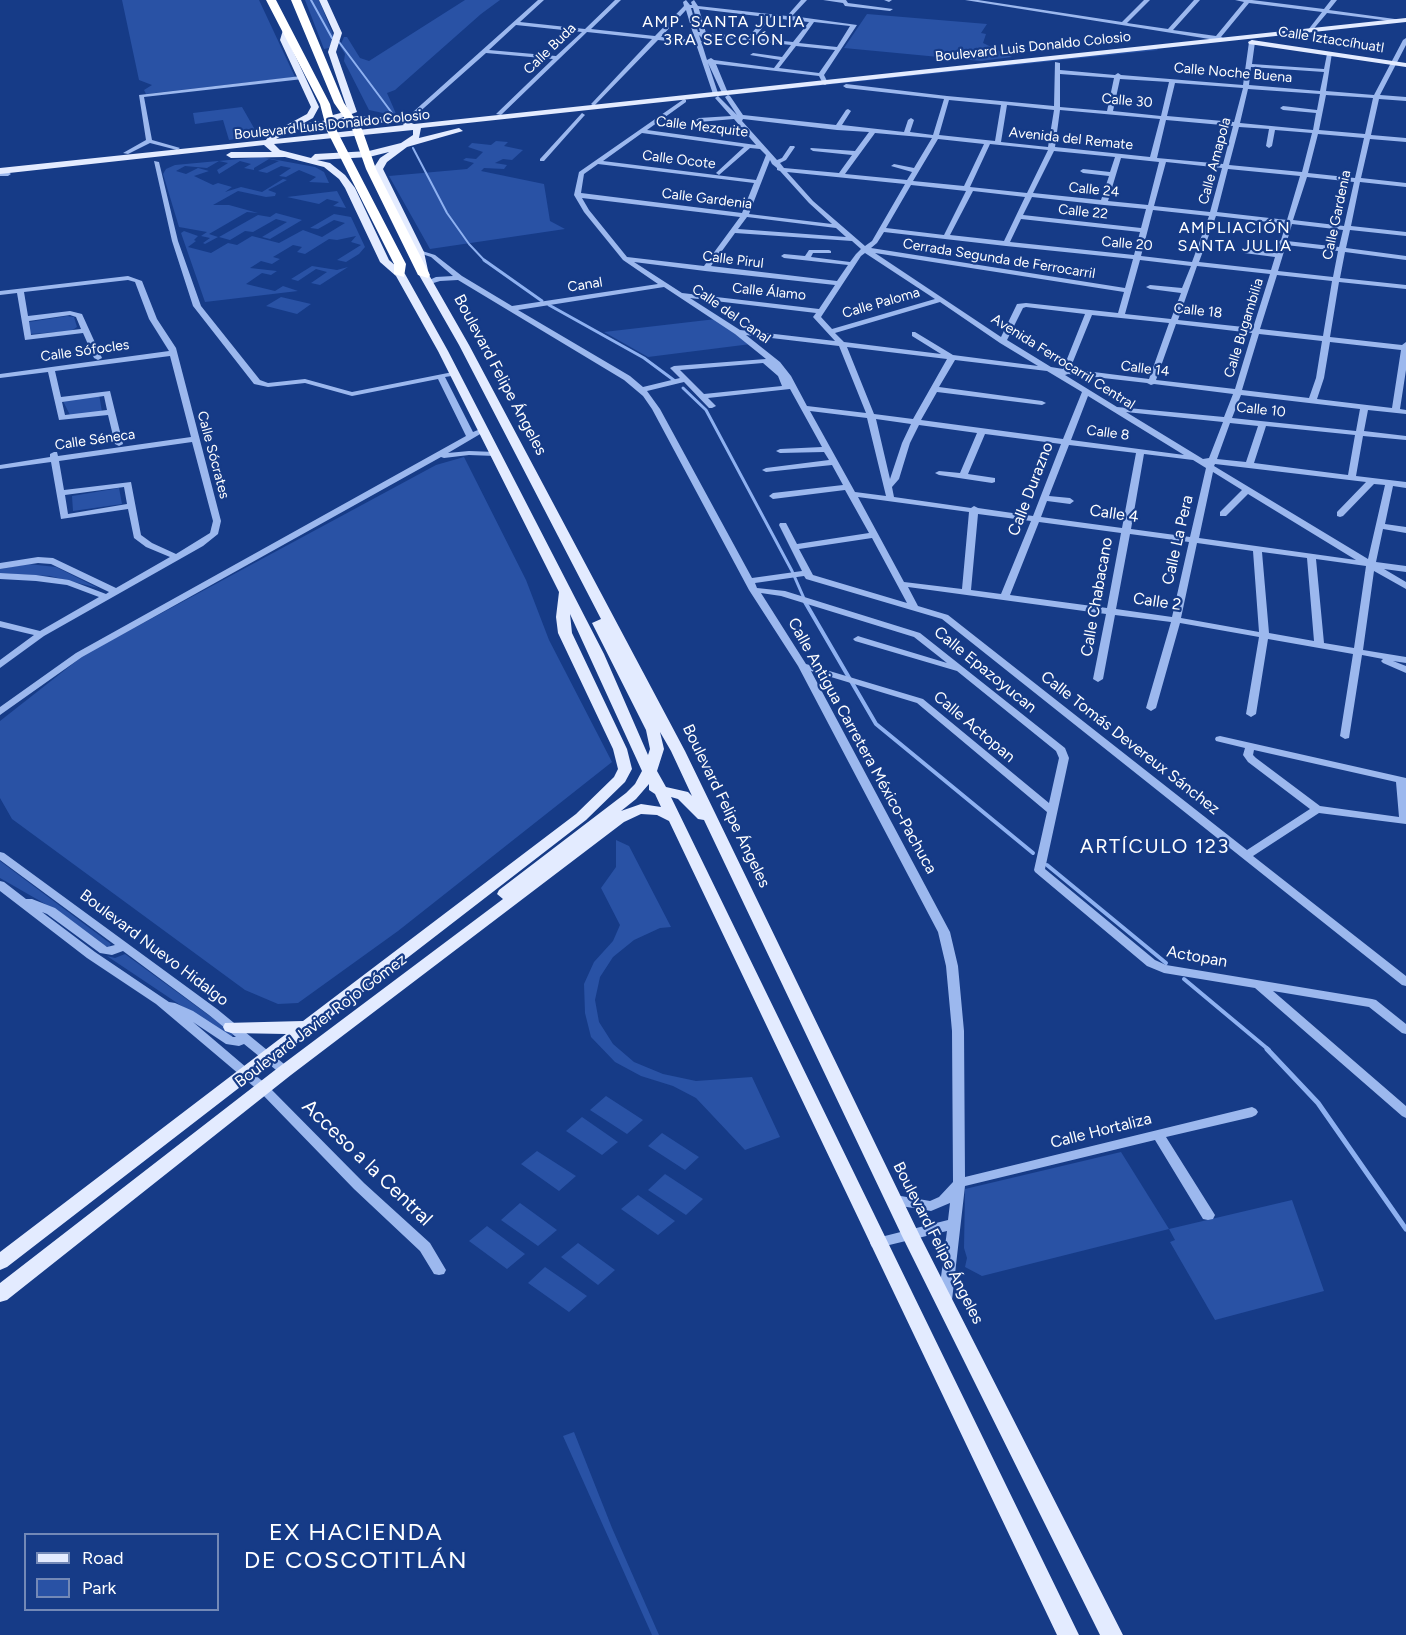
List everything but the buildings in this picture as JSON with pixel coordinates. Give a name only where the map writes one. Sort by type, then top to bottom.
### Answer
[{"type":"highway","points":[[271,0],[325,104],[337,143],[355,172],[400,269]]},
{"type":"highway","name":"Boulevard Felipe Ángeles","points":[[296,0],[339,103],[357,129],[371,169],[427,280]]},
{"type":"highway","points":[[309,34],[317,41],[332,68],[340,76]]},
{"type":"main road","points":[[287,30],[284,40],[319,116],[351,114],[353,112],[351,104],[332,49],[338,33],[323,0]]},
{"type":"main road","name":"Boulevard Luis Donaldo Colosio","points":[[0,166],[226,143],[333,121],[445,120],[643,99],[684,101],[823,79],[1220,38],[1404,22]]},
{"type":"main road","name":"Boulevard Luis Donaldo Colosio","points":[[3,176],[24,170],[722,95],[1057,67],[1404,22]]},
{"type":"main road","name":"Calle Iztaccíhuatl","points":[[1252,42],[1406,65]]},
{"type":"main road","name":"Boulevard Luis Donaldo Colosio","points":[[3,176],[231,155],[355,156],[405,146],[451,132],[649,108],[665,101]]},
{"type":"main road","points":[[351,104],[363,113],[382,119]]},
{"type":"main road","points":[[315,107],[310,116],[273,136],[268,144],[277,152],[327,165],[342,177]]},
{"type":"main road","points":[[445,120],[430,128],[451,132]]},
{"type":"main road","points":[[378,169],[383,160],[405,146],[419,133],[415,127],[405,122]]},
{"type":"main road","points":[[226,143],[248,148],[231,155]]},
{"type":"main road","points":[[417,257],[375,162],[346,163],[339,166],[342,177],[385,262],[400,269],[455,373],[597,654],[640,753],[675,818],[1065,1634]]},
{"type":"main road","name":"Boulevard Felipe Ángeles","points":[[427,280],[468,353],[715,826],[911,1236],[1112,1635]]},
{"type":"main road","points":[[446,356],[468,353]]},
{"type":"main road","points":[[564,590],[565,633],[620,749],[625,769],[612,788],[581,817]]},
{"type":"main road","points":[[426,967],[509,891],[631,796],[641,786],[653,764],[657,749],[653,730],[590,604],[593,592]]},
{"type":"main road","points":[[581,817],[617,796],[636,790],[661,790],[689,798],[715,826]]},
{"type":"main road","points":[[507,873],[545,851],[604,808],[618,809],[622,812],[619,819]]},
{"type":"main road","name":"Boulevard Javier Rojo Gómez","points":[[0,1294],[285,1071],[426,967],[619,819],[632,811],[641,809],[660,811],[675,818]]},
{"type":"main road","name":"Boulevard Javier Rojo Gómez","points":[[0,1262],[581,817]]},
{"type":"main road","points":[[238,1033],[307,1027]]},
{"type":"street","points":[[405,122],[541,0]]},
{"type":"street","name":"Calle Buda","points":[[499,114],[618,0]]},
{"type":"street","points":[[788,18],[804,0]]},
{"type":"street","points":[[826,0],[890,9]]},
{"type":"street","points":[[968,0],[1032,7],[1220,38],[1248,1]]},
{"type":"street","points":[[1124,23],[1147,0]]},
{"type":"street","points":[[1170,30],[1197,0]]},
{"type":"street","points":[[1238,0],[1404,22]]},
{"type":"street","points":[[1311,30],[1334,0]]},
{"type":"street","points":[[832,22],[846,2]]},
{"type":"street","points":[[594,104],[658,38],[686,3],[854,25],[823,79],[775,69],[708,62]]},
{"type":"street","name":"Avenida Ferrocarril Central","points":[[686,3],[698,42],[722,95],[760,147],[835,226],[866,250],[1003,341],[1196,458]]},
{"type":"street","name":"Avenida Ferrocarril Central","points":[[694,3],[706,42],[708,62]]},
{"type":"street","points":[[749,40],[770,15]]},
{"type":"street","points":[[775,69],[813,20]]},
{"type":"street","points":[[514,23],[706,42]]},
{"type":"street","points":[[695,33],[839,49]]},
{"type":"street","name":"Calle Gardenia","points":[[1312,402],[1320,378],[1336,278],[1376,97],[1406,40]]},
{"type":"street","name":"Calle Amapola","points":[[1151,383],[1213,214],[1238,124],[1252,42]]},
{"type":"street","points":[[486,51],[559,58]]},
{"type":"street","name":"Calle Bugambilia","points":[[1211,464],[1237,394],[1287,222],[1304,175],[1316,131],[1330,54]]},
{"type":"street","points":[[753,55],[784,59]]},
{"type":"street","points":[[1249,65],[1327,71]]},
{"type":"street","points":[[1006,244],[1050,150],[1057,107],[1057,67]]},
{"type":"street","name":"Calle Noche Buena","points":[[1057,67],[1173,80],[1406,99]]},
{"type":"street","points":[[1110,111],[1119,75]]},
{"type":"street","points":[[149,141],[141,96],[301,78]]},
{"type":"street","points":[[1153,159],[1166,117],[1173,80]]},
{"type":"street","name":"Calle 30","points":[[846,86],[946,98],[1110,111],[1406,140]]},
{"type":"street","points":[[998,144],[1001,102],[999,93]]},
{"type":"street","points":[[890,497],[871,417],[842,345],[817,317],[858,255],[875,242],[917,171],[935,138],[946,98]]},
{"type":"street","points":[[577,195],[581,173],[684,101]]},
{"type":"street","points":[[1283,108],[1320,112]]},
{"type":"street","points":[[837,128],[848,111]]},
{"type":"street","points":[[542,160],[582,115]]},
{"type":"street","name":"Avenida del Remate","points":[[699,120],[738,118],[1406,185]]},
{"type":"street","points":[[906,135],[911,120]]},
{"type":"street","points":[[1269,146],[1273,127]]},
{"type":"street","name":"Calle Mezquite","points":[[642,131],[760,147]]},
{"type":"street","points":[[841,175],[872,132]]},
{"type":"street","points":[[126,153],[149,141],[177,148]]},
{"type":"street","points":[[946,237],[987,143]]},
{"type":"street","points":[[719,173],[749,145]]},
{"type":"street","points":[[705,269],[745,216],[758,182],[774,163],[784,159],[792,147]]},
{"type":"street","points":[[813,149],[855,153]]},
{"type":"street","points":[[1208,165],[1211,155]]},
{"type":"street","points":[[1104,203],[1118,156]]},
{"type":"street","points":[[1121,316],[1163,160]]},
{"type":"street","points":[[156,162],[175,241],[197,306],[257,382],[267,385],[305,381],[352,394],[455,373]]},
{"type":"street","name":"Calle Ocote","points":[[597,162],[758,182]]},
{"type":"street","name":"Calle 24","points":[[774,163],[841,175],[968,190],[1406,234]]},
{"type":"street","points":[[894,166],[917,171]]},
{"type":"street","points":[[1083,171],[1113,174]]},
{"type":"street","points":[[679,185],[686,173]]},
{"type":"street","name":"Calle Gardenia","points":[[577,195],[835,226]]},
{"type":"street","name":"Calle del Canal","points":[[577,195],[586,211],[625,259],[738,332],[777,364],[807,408],[915,609]]},
{"type":"street","name":"Calle 22","points":[[1019,217],[1144,230]]},
{"type":"street","name":"Calle 20","points":[[882,230],[1197,262],[1406,287]]},
{"type":"street","points":[[733,231],[777,237],[853,240]]},
{"type":"street","points":[[1281,242],[1406,258]]},
{"type":"street","name":"Cerrada Segunda de Ferrocarril","points":[[866,250],[1128,291]]},
{"type":"street","points":[[807,259],[811,251],[829,252]]},
{"type":"street","points":[[1244,251],[1278,255]]},
{"type":"street","name":"Calle Antigua Carretera México-Pachuca","points":[[417,257],[433,256],[459,278],[627,378],[643,392],[752,586],[803,666],[944,932],[952,966],[958,1031],[959,1183],[945,1300]]},
{"type":"street","points":[[784,256],[853,264]]},
{"type":"street","name":"Calle Pirul","points":[[625,259],[839,284]]},
{"type":"street","points":[[427,280],[448,268]]},
{"type":"street","points":[[427,280],[459,278]]},
{"type":"street","name":"Calle Sócrates","points":[[0,293],[135,279],[153,319],[172,350],[217,521],[214,534],[41,634],[0,665]]},
{"type":"street","name":"Canal","points":[[509,309],[664,285]]},
{"type":"street","points":[[1150,287],[1186,291]]},
{"type":"street","points":[[20,291],[28,338],[85,331]]},
{"type":"street","name":"Calle Álamo","points":[[680,295],[820,311]]},
{"type":"street","name":"Calle Paloma","points":[[830,332],[940,300]]},
{"type":"street","name":"Calle 18","points":[[1003,341],[1022,304],[1406,347]]},
{"type":"street","points":[[1065,373],[1089,312]]},
{"type":"street","points":[[24,319],[76,314],[98,358]]},
{"type":"street","name":"Calle 14","points":[[738,332],[1237,394],[1406,412]]},
{"type":"street","points":[[889,486],[895,479],[906,443],[916,422],[952,358],[915,334]]},
{"type":"street","points":[[1396,411],[1403,382],[1406,347]]},
{"type":"street","name":"Calle Sófocles","points":[[0,374],[98,358],[172,350]]},
{"type":"street","name":"Calle Sófocles","points":[[0,374],[51,369],[172,350]]},
{"type":"street","points":[[704,396],[786,389],[781,375],[765,362],[674,368],[712,406]]},
{"type":"street","points":[[51,369],[62,418],[111,412]]},
{"type":"street","points":[[441,376],[471,437]]},
{"type":"street","points":[[643,392],[687,381]]},
{"type":"street","points":[[935,389],[1042,403]]},
{"type":"street","name":"Calle Durazno","points":[[1005,596],[1086,392]]},
{"type":"street","points":[[58,400],[107,393],[119,444]]},
{"type":"street","name":"Calle 8","points":[[807,408],[1196,458],[1211,464],[1249,465],[1406,485]]},
{"type":"street","name":"Calle 10","points":[[1113,408],[1406,438]]},
{"type":"street","points":[[1352,477],[1364,408]]},
{"type":"street","points":[[1249,465],[1263,424]]},
{"type":"street","points":[[0,712],[79,655],[483,430]]},
{"type":"street","points":[[963,476],[982,431]]},
{"type":"street","name":"Calle Séneca","points":[[0,467],[119,444],[194,436]]},
{"type":"street","name":"Calle Séneca","points":[[0,461],[55,456],[194,436]]},
{"type":"street","points":[[780,451],[828,448]]},
{"type":"street","name":"Calle Chabacano","points":[[1098,679],[1109,610],[1141,451]]},
{"type":"street","points":[[435,458],[458,453],[495,454]]},
{"type":"street","points":[[55,456],[64,516],[132,506]]},
{"type":"street","points":[[766,470],[835,462]]},
{"type":"street","points":[[1211,464],[1247,490],[1406,586]]},
{"type":"street","name":"Calle La Pera","points":[[1151,708],[1176,620],[1211,464]]},
{"type":"street","points":[[939,473],[992,480]]},
{"type":"street","points":[[1340,514],[1373,480]]},
{"type":"street","points":[[1345,736],[1371,564],[1390,482]]},
{"type":"street","points":[[60,493],[128,484],[137,536],[149,545],[176,557]]},
{"type":"street","name":"Calle 4","points":[[773,496],[850,490],[1125,531],[1406,569]]},
{"type":"street","points":[[1223,514],[1247,490]]},
{"type":"street","points":[[1043,498],[1070,501]]},
{"type":"street","points":[[966,591],[974,509]]},
{"type":"street","points":[[783,525],[795,547],[805,575]]},
{"type":"street","points":[[1380,526],[1406,530]]},
{"type":"street","points":[[795,547],[875,535]]},
{"type":"street","points":[[1251,714],[1264,635],[1257,549]]},
{"type":"street","points":[[1311,556],[1319,644]]},
{"type":"street","points":[[0,566],[38,560],[53,561],[115,591]]},
{"type":"street","name":"Calle Tomás Devereux Sánchez","points":[[752,586],[789,576],[805,575],[945,617],[1406,982]]},
{"type":"street","points":[[0,576],[69,583],[106,597]]},
{"type":"street","name":"Calle 2","points":[[902,584],[1176,620],[1406,660]]},
{"type":"street","name":"Calle Epazoyucan","points":[[752,586],[911,632],[1064,754],[1050,810]]},
{"type":"street","points":[[0,624],[41,634]]},
{"type":"street","points":[[858,639],[961,671]]},
{"type":"street","points":[[1372,655],[1406,670]]},
{"type":"street","name":"Calle Actopan","points":[[803,666],[920,701],[1050,810]]},
{"type":"street","points":[[813,686],[838,677]]},
{"type":"street","points":[[1220,739],[1404,780],[1406,821],[1317,809],[1252,760],[1248,755],[1250,746]]},
{"type":"street","points":[[1247,855],[1317,809]]},
{"type":"street","name":"Actopan","points":[[1050,810],[1039,870],[1157,967],[1372,1003],[1406,1030]]},
{"type":"street","name":"Boulevard Nuevo Hidalgo","points":[[0,855],[124,946],[285,1071]]},
{"type":"street","points":[[0,885],[91,955],[160,1001],[263,1089]]},
{"type":"street","points":[[14,896],[51,911],[105,950],[112,951],[124,946]]},
{"type":"street","points":[[1259,984],[1406,1113]]},
{"type":"street","points":[[160,1001],[189,1014],[230,1041],[239,1042],[238,1033]]},
{"type":"street","name":"Acceso a la Central","points":[[263,1089],[359,1186],[425,1247],[440,1270]]},
{"type":"street","name":"Calle Hortaliza","points":[[959,1183],[1252,1112]]},
{"type":"street","points":[[1158,1135],[1208,1215]]},
{"type":"street","points":[[895,1200],[931,1206],[944,1201],[959,1183]]},
{"type":"street","points":[[877,1242],[911,1236],[954,1224]]},
{"type":"green space","points":[[122,0],[259,0],[295,77],[146,94],[144,90],[152,85],[139,80]]},
{"type":"green space","points":[[305,0],[319,0],[334,37],[329,48],[324,49]]},
{"type":"green space","points":[[465,0],[500,0],[395,90],[387,93],[397,116],[369,110],[344,61],[345,54],[340,46],[344,37],[347,37],[360,58],[369,61]]},
{"type":"green space","points":[[867,14],[987,24],[981,33],[986,34],[983,43],[1012,57],[981,61],[844,48]]},
{"type":"green space","points":[[1156,48],[1158,50],[720,96],[774,90]]},
{"type":"green space","points":[[242,107],[258,135],[229,140],[223,120],[195,124],[193,113]]},
{"type":"green space","points":[[496,141],[508,142],[504,146],[523,150],[512,160],[503,159],[495,163],[507,165],[504,169],[484,168],[481,171],[544,184],[550,221],[565,229],[430,249],[389,176],[467,169],[474,163],[463,160],[476,159],[483,152],[468,147],[472,143],[491,145]]},
{"type":"green space","points":[[261,157],[315,167],[324,172],[329,183],[309,182],[316,177],[299,170],[286,177],[279,176],[291,168],[281,166],[267,173],[258,171],[279,161],[269,159],[254,170],[244,168],[251,164],[240,161],[219,174],[217,170],[228,163],[219,161],[207,168],[185,166],[176,171],[186,174],[198,168],[209,171],[194,176],[213,185],[218,183],[232,187],[225,192],[241,187],[262,192],[283,179],[287,180],[268,190],[276,193],[275,196],[266,197],[238,191],[213,205],[229,205],[258,213],[247,212],[209,234],[218,237],[205,244],[203,243],[210,238],[201,236],[207,232],[179,227],[163,174],[166,169],[175,165]]},
{"type":"green space","points":[[337,191],[346,208],[333,206],[339,202],[327,199],[319,204],[287,197]]},
{"type":"green space","points":[[276,213],[302,220],[270,239],[262,237],[287,222],[276,219],[253,232],[245,231],[230,240],[219,237],[258,215],[270,217]]},
{"type":"green space","points":[[334,214],[351,217],[365,247],[359,254],[346,262],[337,260],[361,245],[351,242],[356,236],[337,240],[329,239],[305,254],[297,252],[302,247],[293,245],[273,257],[280,259],[272,264],[261,261],[250,268],[277,271],[271,275],[262,273],[246,284],[275,291],[283,286],[298,291],[205,302],[181,233],[184,231],[198,236],[194,240],[196,241],[188,247],[211,253],[228,243],[237,245],[252,236],[279,243],[303,230],[322,237],[345,223],[334,220],[318,229],[310,228]]},
{"type":"green space","points":[[312,266],[337,270],[348,267],[320,285],[311,283],[327,272],[316,269],[298,281],[291,279]]},
{"type":"green space","points":[[281,297],[311,304],[297,314],[266,306]]},
{"type":"green space","points":[[74,317],[77,327],[71,331],[30,334],[29,322]]},
{"type":"green space","points":[[716,319],[751,344],[648,357],[604,332]]},
{"type":"green space","points":[[99,394],[102,412],[70,415],[63,401]]},
{"type":"green space","points":[[464,457],[526,580],[549,640],[612,762],[398,931],[298,1003],[278,1004],[245,990],[12,819],[0,798],[0,721],[84,655],[436,465]]},
{"type":"green space","points":[[119,488],[122,504],[73,511],[72,496]]},
{"type":"green space","points":[[28,564],[56,567],[98,588],[50,576],[0,573],[0,569]]},
{"type":"green space","points":[[616,840],[629,846],[671,927],[660,928],[634,940],[613,957],[600,977],[595,1000],[599,1022],[613,1044],[634,1062],[663,1074],[696,1081],[752,1077],[780,1137],[745,1150],[696,1098],[673,1086],[641,1076],[615,1062],[591,1037],[585,1013],[584,984],[594,962],[613,941],[620,925],[601,888],[616,867]]},
{"type":"green space","points":[[0,861],[111,944],[109,947],[103,946],[54,909],[0,878]]},
{"type":"green space","points":[[125,954],[233,1033],[232,1037],[228,1037],[107,956],[115,958]]},
{"type":"green space","points":[[606,1096],[643,1120],[627,1134],[590,1110]]},
{"type":"green space","points":[[582,1117],[618,1142],[602,1155],[566,1131]]},
{"type":"green space","points":[[662,1133],[699,1157],[685,1170],[648,1146]]},
{"type":"green space","points":[[537,1151],[576,1176],[559,1191],[521,1164]]},
{"type":"green space","points":[[1121,1152],[1169,1229],[982,1276],[965,1267],[967,1258],[964,1248],[965,1189]]},
{"type":"green space","points":[[665,1174],[703,1199],[686,1215],[648,1190]]},
{"type":"green space","points":[[638,1195],[675,1221],[658,1235],[621,1209]]},
{"type":"green space","points":[[1292,1200],[1324,1291],[1215,1320],[1170,1242],[1175,1240],[1169,1229]]},
{"type":"green space","points":[[520,1203],[557,1230],[538,1246],[501,1220]]},
{"type":"green space","points":[[487,1226],[525,1254],[507,1269],[469,1241]]},
{"type":"green space","points":[[578,1243],[615,1270],[598,1285],[561,1257]]},
{"type":"green space","points":[[545,1267],[587,1296],[569,1312],[528,1283]]},
{"type":"green space","points":[[574,1432],[612,1528],[659,1635],[652,1635],[563,1436]]},
{"type":"waterway","points":[[311,0],[332,38]]},
{"type":"waterway","points":[[339,42],[392,113]]},
{"type":"waterway","points":[[413,148],[447,213],[469,244],[484,260]]},
{"type":"waterway","points":[[484,260],[542,301]]},
{"type":"waterway","points":[[549,305],[644,358],[675,381]]},
{"type":"waterway","points":[[683,388],[706,410],[792,571],[806,603]]},
{"type":"waterway","points":[[805,602],[876,724],[1033,853]]},
{"type":"waterway","points":[[1047,865],[1166,963]]},
{"type":"waterway","points":[[1184,979],[1269,1050]]},
{"type":"waterway","points":[[1267,1049],[1318,1103],[1406,1229]]},
{"type":"district","name":"AMP. SANTA JULIA 3RA SECCIÓN","points":[[724,31]]},
{"type":"district","name":"AMPLIACIÓN SANTA JULIA","points":[[1235,237]]},
{"type":"district","name":"ARTÍCULO 123","points":[[1155,847]]},
{"type":"district","name":"EX HACIENDA DE COSCOTITLÁN","points":[[356,1547]]}]
